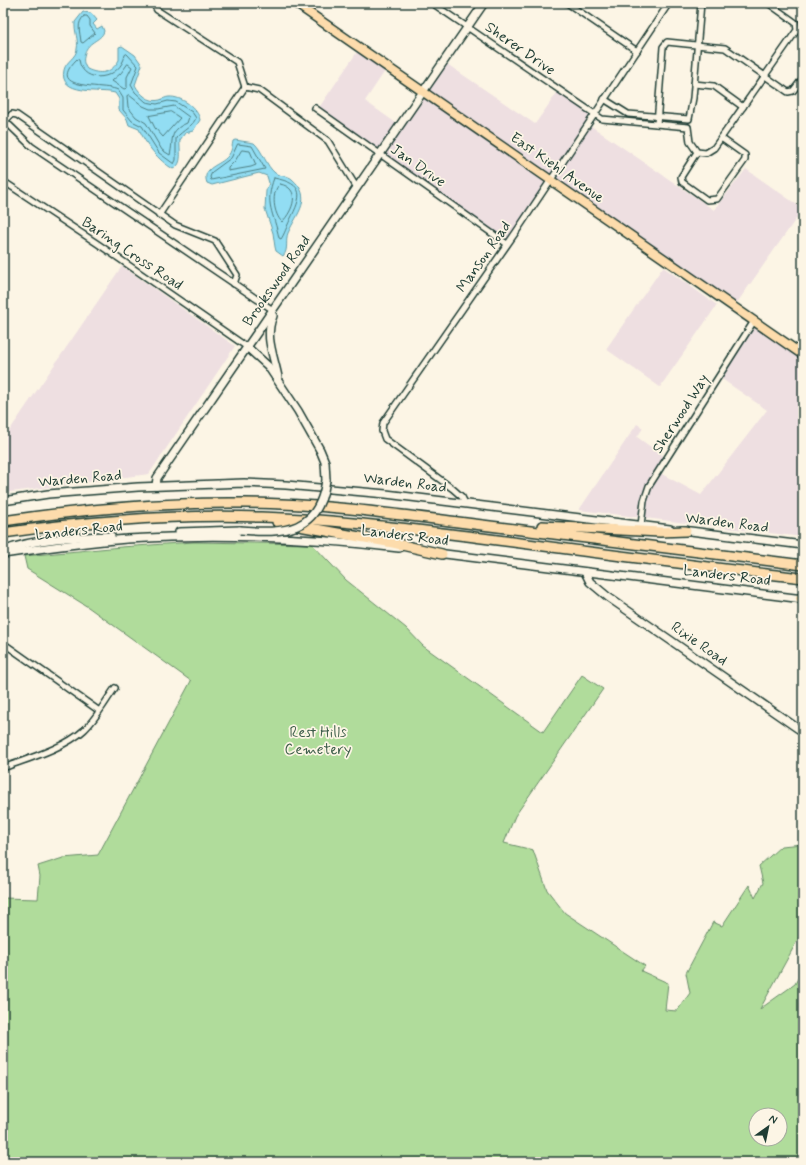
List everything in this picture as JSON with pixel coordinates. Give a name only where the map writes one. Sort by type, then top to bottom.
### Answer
[{"type":"highway","points":[[3,521],[107,507],[175,504],[246,503],[330,507],[489,525],[803,565]]},
{"type":"highway","points":[[3,533],[66,524],[128,519],[181,516],[262,517],[373,525],[803,578]]},
{"type":"highway","points":[[262,517],[279,523],[313,528],[442,554]]},
{"type":"highway","points":[[489,525],[660,532],[686,531]]},
{"type":"main road","name":"Brookswood Road","points":[[156,486],[157,478],[484,3]]},
{"type":"main road","name":"East Kiehl Avenue","points":[[298,4],[803,355]]},
{"type":"main road","points":[[278,380],[269,338],[270,323],[280,301]]},
{"type":"main road","points":[[3,553],[14,547],[86,537],[240,530],[271,532],[286,530],[303,523],[314,512],[324,494],[326,480],[325,462],[320,450],[278,380],[268,366],[247,347]]},
{"type":"main road","name":"Warden Road","points":[[3,500],[48,494],[156,486],[244,484],[286,485],[359,490],[803,546]]},
{"type":"main road","name":"Landers Road","points":[[3,553],[126,539],[221,536],[308,539],[442,554],[802,599]]},
{"type":"main road","name":"Rixie Road","points":[[585,572],[590,582],[608,597],[803,732]]},
{"type":"street","points":[[153,3],[157,10],[237,62],[245,87]]},
{"type":"street","name":"Sherer Drive","points":[[432,3],[602,119],[688,127]]},
{"type":"street","points":[[567,3],[637,51]]},
{"type":"street","name":"Manson Road","points":[[465,503],[462,497],[453,489],[392,446],[383,435],[382,427],[669,3]]},
{"type":"street","points":[[701,3],[694,84],[688,127],[690,142],[697,152],[706,153],[721,138],[797,30],[796,23]]},
{"type":"street","points":[[768,3],[803,28]]},
{"type":"street","points":[[657,124],[663,47],[667,42],[725,48],[788,92],[793,91],[803,78]]},
{"type":"street","points":[[694,84],[714,86],[743,107]]},
{"type":"street","points":[[245,87],[259,90],[328,141],[357,188]]},
{"type":"street","points":[[159,215],[245,87]]},
{"type":"street","points":[[604,99],[621,111],[634,114],[689,119]]},
{"type":"street","name":"Jan Drive","points":[[315,108],[507,244]]},
{"type":"street","points":[[618,120],[621,111]]},
{"type":"street","points":[[234,284],[237,275],[215,241],[175,225],[159,215],[17,115],[12,114],[4,120],[31,146],[234,284],[273,310]]},
{"type":"street","points":[[633,122],[634,114]]},
{"type":"street","points":[[697,152],[681,177],[682,182],[707,200],[717,199],[745,160],[745,156],[721,138]]},
{"type":"street","name":"Baring Cross Road","points":[[3,181],[98,244],[247,347]]},
{"type":"street","name":"Sherwood Way","points":[[640,525],[644,501],[649,486],[754,321]]},
{"type":"street","points":[[3,644],[98,710]]},
{"type":"street","points":[[3,768],[50,749],[76,736],[90,723],[115,688]]},
{"type":"shaded area","points":[[357,52],[385,71],[365,101],[396,123],[376,152],[316,112]]},
{"type":"shaded area","points":[[444,62],[535,124],[559,90],[594,114],[595,119],[591,126],[714,210],[746,169],[803,209],[734,307],[550,180],[507,244],[379,156]]},
{"type":"shaded area","points":[[122,266],[235,346],[149,474],[3,493],[3,440]]},
{"type":"shaded area","points":[[663,267],[717,305],[660,387],[606,349]]},
{"type":"shaded area","points":[[752,320],[803,355],[803,537],[579,510],[637,424],[643,428],[637,437],[666,458],[658,472],[701,495],[767,410],[719,377]]},
{"type":"green space","name":"Rest Hills Cemetery","points":[[194,542],[312,544],[346,580],[406,628],[423,646],[543,732],[582,675],[603,689],[515,816],[504,843],[533,850],[547,890],[565,913],[645,966],[641,971],[668,983],[665,1010],[677,1011],[690,993],[686,973],[713,922],[722,926],[749,885],[755,898],[763,883],[759,866],[781,846],[803,844],[803,930],[760,1009],[795,984],[803,969],[803,1162],[3,1162],[3,898],[38,899],[40,876],[38,866],[63,858],[98,855],[191,681],[88,607],[27,569],[24,556]]},
{"type":"water","points":[[83,12],[91,13],[97,20],[93,24],[97,29],[102,26],[104,31],[102,35],[90,44],[85,51],[84,62],[87,69],[96,72],[109,71],[119,60],[119,47],[122,46],[135,55],[142,65],[135,85],[139,92],[145,97],[156,101],[169,97],[179,98],[192,107],[199,116],[200,120],[193,131],[185,133],[180,140],[180,160],[179,164],[173,169],[153,152],[139,129],[129,125],[127,119],[119,110],[119,99],[115,93],[82,90],[67,84],[64,78],[64,70],[75,55],[77,49],[75,22]]},
{"type":"water","points":[[233,141],[254,143],[272,170],[277,174],[292,179],[299,186],[302,193],[302,206],[288,233],[286,251],[283,256],[276,251],[273,233],[265,209],[266,191],[269,183],[267,176],[259,173],[212,185],[207,183],[207,173],[212,167],[228,156]]}]
